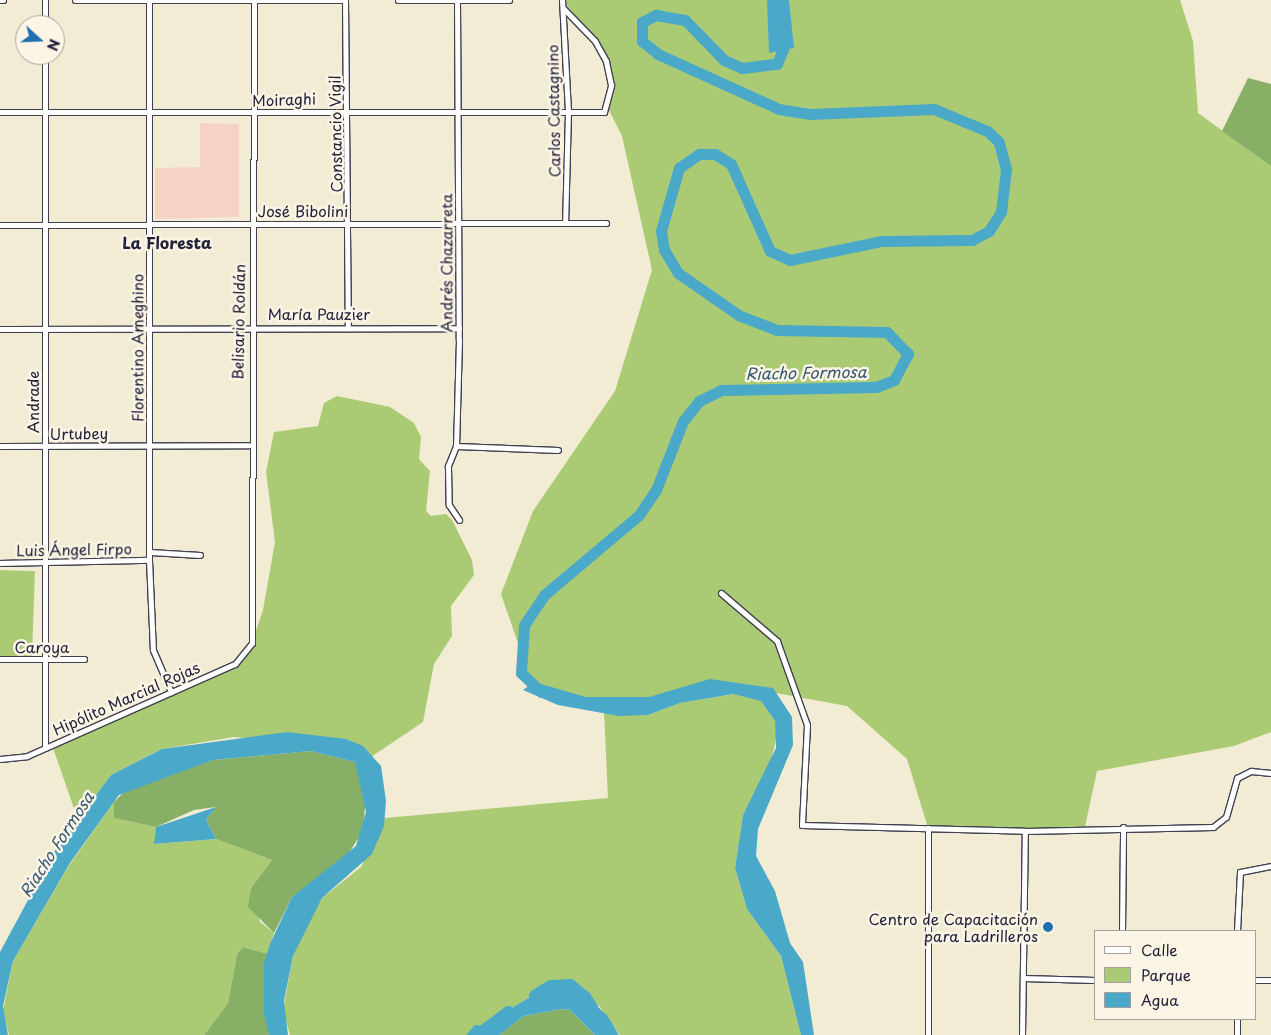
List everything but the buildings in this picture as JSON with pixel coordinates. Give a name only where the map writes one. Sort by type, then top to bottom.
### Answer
[{"type":"street","points":[[45,0],[45,15]]},
{"type":"street","points":[[75,0],[341,0]]},
{"type":"street","name":"Constancio Vigil","points":[[345,0],[349,224],[348,327]]},
{"type":"street","points":[[398,0],[508,0]]},
{"type":"street","name":"Andrés Chazarreta","points":[[457,0],[459,328],[456,446],[448,466],[449,505],[459,520]]},
{"type":"street","name":"Carlos Castagnino","points":[[562,0],[568,112],[565,223]]},
{"type":"street","name":"Florentino Ameghino","points":[[149,1],[149,560],[153,650],[170,692]]},
{"type":"street","name":"Belisario Roldán","points":[[252,643],[249,445],[254,1]]},
{"type":"street","name":"Moiraghi","points":[[0,112],[253,113],[346,109],[604,112],[611,85],[601,49],[563,8]]},
{"type":"street","name":"Andrade","points":[[45,65],[45,329],[48,564],[45,748]]},
{"type":"street","name":"José Bibolini","points":[[0,225],[252,223],[458,226],[606,223]]},
{"type":"street","name":"María Pauzier","points":[[0,329],[251,326],[459,328]]},
{"type":"street","name":"Urtubey","points":[[0,446],[249,445]]},
{"type":"street","points":[[456,446],[558,450]]},
{"type":"street","name":"Luis Ángel Firpo","points":[[150,552],[200,555]]},
{"type":"street","name":"Luis Ángel Firpo","points":[[0,563],[48,564],[149,560]]},
{"type":"street","points":[[721,593],[777,641],[804,716],[810,735],[802,824],[1025,831],[1123,827],[1213,827],[1226,817],[1237,778],[1251,771],[1271,772]]},
{"type":"street","name":"Hipólito Marcial Rojas","points":[[0,759],[45,748],[235,664],[252,643]]},
{"type":"street","name":"Caroya","points":[[0,659],[84,659]]},
{"type":"street","points":[[1122,930],[1123,827]]},
{"type":"street","points":[[928,828],[928,1035]]},
{"type":"street","points":[[1022,1035],[1025,831]]},
{"type":"street","points":[[1237,930],[1240,872],[1271,866]]},
{"type":"street","points":[[1023,978],[1094,980]]},
{"type":"street","points":[[1256,980],[1271,980]]},
{"type":"street","points":[[1237,1020],[1237,1035]]},
{"type":"shaded area","points":[[200,123],[239,124],[239,217],[155,219],[155,168],[200,167]]},
{"type":"green space","points":[[563,0],[1180,0],[1193,41],[1198,113],[1271,166],[1271,732],[1234,746],[1097,771],[1084,831],[928,828],[907,759],[847,706],[743,687],[634,705],[534,690],[501,594],[533,511],[615,391],[652,270],[622,136],[608,108],[611,85],[601,49]]},
{"type":"green space","points":[[1248,78],[1271,84],[1271,166],[1222,131]]},
{"type":"green space","points":[[337,396],[390,407],[414,423],[421,437],[419,459],[430,471],[426,511],[431,516],[446,514],[452,520],[472,560],[474,575],[451,606],[452,636],[434,664],[423,722],[365,761],[346,747],[234,737],[162,749],[111,775],[78,820],[52,745],[235,664],[248,654],[263,610],[275,542],[266,472],[274,432],[318,426],[324,403]]},
{"type":"green space","points":[[0,570],[35,571],[32,658],[0,657]]},
{"type":"green space","points":[[741,693],[761,701],[775,721],[777,735],[771,761],[743,815],[735,868],[747,909],[781,956],[801,1035],[620,1035],[600,1007],[570,984],[550,985],[467,1035],[290,1035],[283,1010],[293,956],[302,935],[322,898],[361,867],[385,818],[608,798],[604,712],[648,715],[680,703]]},
{"type":"green space","points":[[311,751],[355,762],[366,795],[363,831],[345,859],[292,897],[274,933],[248,907],[251,888],[272,860],[216,839],[206,820],[216,807],[194,810],[156,827],[114,818],[114,802],[126,790],[163,776],[213,760]]},
{"type":"green space","points":[[114,802],[114,818],[156,827],[155,844],[216,839],[272,860],[251,888],[260,922],[274,933],[268,954],[243,947],[237,954],[228,1003],[204,1035],[9,1035],[3,1010],[13,961],[68,867]]},
{"type":"green space","points":[[243,947],[268,954],[264,1004],[269,1035],[204,1035],[228,1003],[237,954]]},
{"type":"green space","points":[[562,1009],[570,1010],[595,1035],[499,1035],[524,1016]]},
{"type":"water","points":[[767,0],[789,0],[794,48],[769,53]]},
{"type":"water","points":[[710,679],[773,688],[792,717],[793,745],[758,829],[756,856],[775,891],[790,943],[803,962],[814,1035],[801,1035],[781,956],[747,909],[735,868],[743,815],[776,748],[775,721],[761,701],[734,694],[680,703],[648,715],[619,716],[558,705],[523,690],[534,682],[586,697],[649,697]]},
{"type":"water","points":[[287,732],[346,739],[363,746],[381,766],[386,801],[384,826],[372,854],[322,898],[293,956],[284,1001],[288,1035],[269,1035],[264,1014],[264,963],[270,944],[292,897],[356,846],[366,812],[355,762],[311,751],[213,760],[119,795],[70,863],[13,961],[3,1006],[8,1035],[0,1035],[0,952],[54,852],[111,775],[162,749]]},
{"type":"water","points":[[216,807],[206,820],[216,839],[154,844],[156,827]]},
{"type":"water","points":[[550,985],[579,991],[607,1015],[619,1035],[595,1035],[570,1010],[562,1009],[524,1016],[499,1035],[466,1035],[475,1025],[482,1026]]},
{"type":"waterway","name":"Riacho Formosa","points":[[541,692],[521,673],[524,625],[544,595],[639,515],[656,490],[683,421],[699,401],[722,390],[876,387],[894,380],[908,354],[887,332],[777,330],[740,316],[678,273],[664,250],[661,231],[679,168],[699,154],[715,154],[731,164],[770,251],[790,260],[882,241],[972,240],[989,231],[1001,212],[1006,169],[999,142],[987,131],[934,109],[810,114],[779,109],[658,54],[642,41],[642,22],[656,15],[685,20],[724,60],[742,68],[777,64],[783,49],[780,36]]},
{"type":"waterway","name":"Riacho Formosa","points":[[534,995],[550,985],[570,984],[585,996],[609,1035]]},
{"type":"waterway","name":"Riacho Formosa","points":[[476,1035],[508,1011]]},
{"type":"place","name":"Centro de Capacitación para Ladrilleros","points":[[1048,927]]},
{"type":"district","name":"La Floresta","points":[[167,242]]}]
